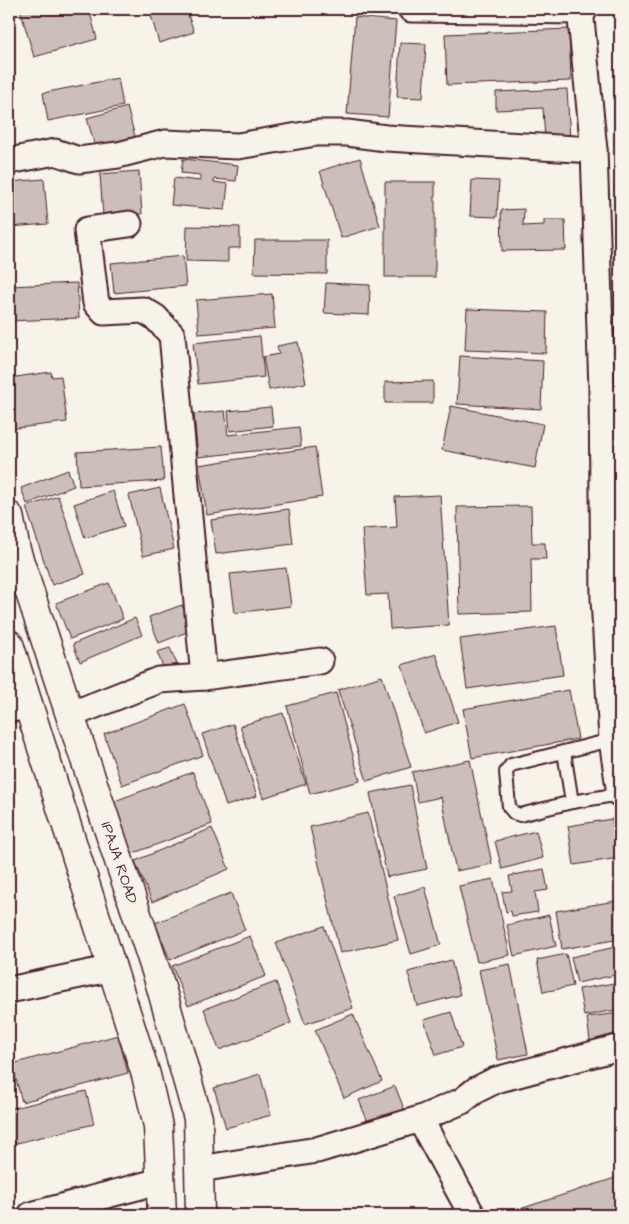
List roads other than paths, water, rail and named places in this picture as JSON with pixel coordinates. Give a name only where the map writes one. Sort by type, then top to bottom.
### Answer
[{"type":"main road","name":"IPAJA ROAD","points":[[9,516],[16,550],[158,977],[198,1118],[200,1215]]},
{"type":"main road","points":[[9,644],[19,707],[112,968],[146,1075],[158,1126],[162,1215]]},
{"type":"street","points":[[411,9],[582,9],[611,390],[604,599],[620,794]]},
{"type":"street","points":[[9,161],[55,152],[79,160],[118,155],[165,143],[238,146],[316,134],[347,133],[386,138],[594,150]]},
{"type":"street","points":[[129,224],[87,230],[96,303],[104,312],[143,310],[155,316],[172,335],[204,678]]},
{"type":"street","points":[[70,715],[159,680],[204,678],[320,661]]},
{"type":"street","points":[[9,990],[112,968]]},
{"type":"street","points":[[200,1169],[316,1150],[420,1120],[462,1101],[476,1090],[496,1080],[620,1047]]},
{"type":"street","points":[[420,1120],[472,1215]]},
{"type":"street","points":[[30,1215],[160,1181]]},
{"type":"lane","points":[[616,739],[511,765],[506,772],[509,807],[514,813],[520,815],[572,802],[620,794]]},
{"type":"lane","points":[[564,752],[572,802]]}]
